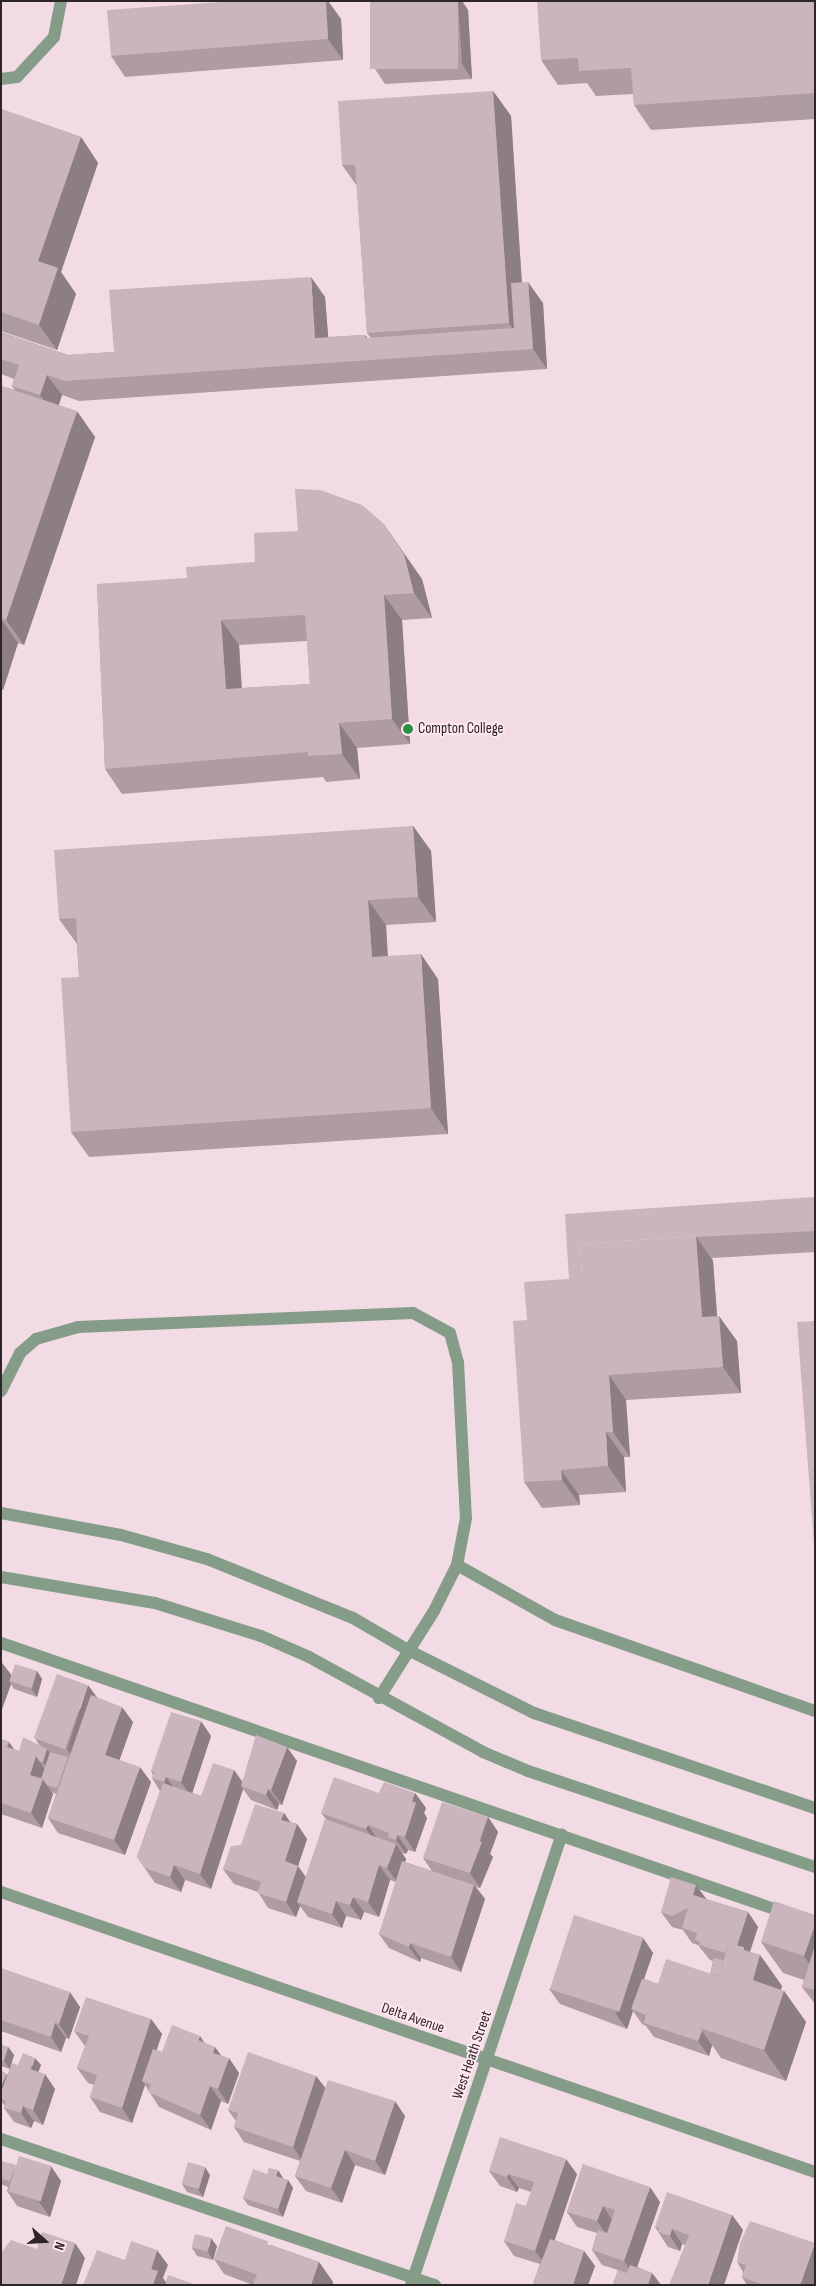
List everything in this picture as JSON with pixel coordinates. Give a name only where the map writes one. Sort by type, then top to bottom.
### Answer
[{"type":"street","points":[[1,79],[17,77],[54,37],[61,1]]},
{"type":"street","points":[[1,1391],[20,1353],[36,1339],[78,1327],[413,1313],[450,1333],[458,1362],[466,1518],[457,1565],[434,1611],[378,1698]]},
{"type":"street","points":[[1,1513],[121,1534],[207,1559],[337,1611],[408,1650],[534,1713],[815,1808]]},
{"type":"street","points":[[457,1565],[555,1620],[815,1710]]},
{"type":"street","points":[[1,1576],[155,1603],[206,1616],[308,1657],[378,1698],[482,1752],[528,1771],[815,1867]]},
{"type":"street","points":[[1,1643],[815,1923]]},
{"type":"street","name":"West Heath Street","points":[[413,2281],[562,1835]]},
{"type":"street","name":"Delta Avenue","points":[[1,1892],[487,2061],[815,2172]]},
{"type":"street","points":[[1,2139],[413,2281],[435,2285]]},
{"type":"building","points":[[237,1],[326,1],[328,39],[111,56],[107,10]]},
{"type":"building","points":[[370,1],[458,1],[458,69],[370,69]]},
{"type":"building","points":[[537,1],[815,1],[815,93],[634,105],[631,68],[579,71],[578,58],[541,60]]},
{"type":"building","points":[[493,91],[509,323],[367,333],[355,165],[342,165],[338,101]]},
{"type":"building","points":[[1,109],[81,137],[38,261],[58,268],[39,325],[1,312]]},
{"type":"building","points":[[311,277],[315,338],[365,335],[365,338],[514,328],[511,283],[528,282],[533,349],[65,381],[47,375],[40,395],[12,386],[19,365],[1,359],[1,332],[68,355],[114,352],[109,290]]},
{"type":"building","points":[[1,386],[77,411],[6,620],[1,618]]},
{"type":"building","points":[[295,489],[320,490],[362,505],[383,523],[404,554],[414,593],[384,595],[392,719],[339,723],[342,754],[308,756],[308,752],[105,769],[97,584],[187,578],[186,567],[255,562],[254,533],[298,531]],"holes":[[[305,615],[310,684],[226,689],[221,620]]]},
{"type":"building","points":[[413,826],[418,897],[368,900],[372,957],[421,954],[431,1108],[71,1132],[61,978],[79,977],[76,918],[59,919],[54,850]]},
{"type":"building","points":[[815,1197],[815,1231],[696,1236],[580,1244],[582,1278],[569,1279],[565,1214]]},
{"type":"building","points":[[696,1236],[702,1317],[719,1316],[723,1367],[609,1375],[613,1432],[606,1432],[608,1466],[561,1470],[562,1480],[524,1482],[513,1321],[527,1320],[524,1282],[582,1278],[580,1244]]},
{"type":"building","points":[[815,1321],[815,1557],[797,1322]]},
{"type":"building","points":[[15,1664],[37,1671],[31,1688],[9,1681]]},
{"type":"building","points":[[57,1674],[88,1685],[65,1749],[34,1738]]},
{"type":"building","points":[[91,1695],[122,1707],[105,1755],[140,1767],[114,1840],[48,1818]]},
{"type":"building","points":[[171,1712],[201,1721],[181,1782],[166,1777],[164,1782],[152,1778],[154,1772],[151,1771]]},
{"type":"building","points":[[256,1735],[287,1747],[271,1790],[268,1789],[266,1795],[241,1786]]},
{"type":"building","points":[[23,1737],[47,1749],[43,1762],[39,1761],[36,1756],[19,1751]]},
{"type":"building","points":[[1,1739],[9,1742],[7,1747],[36,1756],[30,1775],[43,1779],[31,1813],[1,1803]]},
{"type":"building","points":[[50,1752],[68,1757],[57,1788],[47,1785],[41,1779]]},
{"type":"building","points":[[213,1763],[234,1770],[200,1874],[174,1865],[170,1877],[145,1868],[137,1857],[163,1783],[201,1796]]},
{"type":"building","points":[[334,1777],[379,1793],[384,1782],[415,1793],[412,1801],[416,1803],[405,1837],[397,1835],[396,1840],[388,1837],[389,1833],[368,1825],[366,1829],[321,1813]]},
{"type":"building","points":[[442,1802],[488,1817],[479,1841],[482,1842],[470,1873],[423,1858]]},
{"type":"building","points":[[255,1804],[284,1813],[281,1820],[297,1824],[285,1861],[298,1866],[286,1902],[257,1893],[261,1882],[223,1869],[231,1846],[241,1845]]},
{"type":"building","points":[[325,1819],[396,1844],[387,1868],[379,1865],[368,1902],[353,1897],[350,1905],[336,1901],[332,1914],[297,1902]]},
{"type":"building","points":[[402,1861],[474,1885],[451,1957],[410,1943],[409,1947],[379,1934]]},
{"type":"building","points":[[671,1877],[696,1885],[693,1895],[748,1912],[737,1946],[729,1944],[725,1953],[699,1945],[700,1942],[695,1940],[697,1933],[682,1928],[688,1908],[672,1916],[661,1912]]},
{"type":"building","points":[[774,1901],[815,1915],[815,1925],[804,1956],[761,1942]]},
{"type":"building","points":[[574,1915],[643,1938],[619,2012],[550,1989]]},
{"type":"building","points":[[729,1944],[744,1947],[744,1950],[760,1955],[753,1980],[784,1991],[764,2050],[700,2028]]},
{"type":"building","points":[[815,1945],[815,1990],[802,1987]]},
{"type":"building","points":[[714,1958],[723,1960],[719,1976],[710,1974]]},
{"type":"building","points":[[666,1959],[718,1976],[700,2028],[702,2031],[698,2041],[644,2023],[646,2015],[631,2009],[642,1979],[658,1984]]},
{"type":"building","points":[[1,1968],[70,1992],[59,2024],[55,2023],[51,2037],[1,2020]]},
{"type":"building","points":[[86,1997],[151,2019],[122,2108],[90,2097],[97,2075],[77,2068],[89,2036],[74,2031]]},
{"type":"building","points":[[172,2025],[200,2036],[198,2040],[215,2047],[213,2053],[229,2058],[218,2089],[210,2086],[200,2115],[148,2092],[151,2084],[142,2081],[153,2049],[162,2052]]},
{"type":"building","points":[[1,2045],[8,2047],[4,2061],[1,2060]]},
{"type":"building","points":[[248,2052],[316,2076],[293,2147],[234,2127],[238,2113],[228,2110]]},
{"type":"building","points":[[23,2053],[35,2058],[30,2070],[18,2065]]},
{"type":"building","points":[[12,2063],[45,2074],[33,2110],[23,2106],[21,2113],[4,2108],[6,2101],[1,2099],[1,2092]]},
{"type":"building","points":[[1,2071],[7,2074],[1,2086]]},
{"type":"building","points":[[328,2080],[395,2101],[375,2161],[345,2150],[331,2188],[295,2176]]},
{"type":"building","points":[[500,2137],[566,2159],[535,2251],[504,2241],[516,2203],[526,2206],[534,2182],[508,2174],[507,2177],[489,2171]]},
{"type":"building","points":[[19,2156],[52,2166],[41,2201],[8,2191]]},
{"type":"building","points":[[2,2161],[16,2165],[10,2181],[1,2179]]},
{"type":"building","points":[[188,2162],[205,2167],[199,2189],[182,2184]]},
{"type":"building","points":[[583,2164],[650,2187],[624,2261],[592,2250],[598,2230],[607,2233],[615,2210],[603,2206],[597,2221],[567,2212]]},
{"type":"building","points":[[269,2168],[278,2170],[276,2176],[288,2180],[278,2209],[243,2198],[253,2169],[267,2174]]},
{"type":"building","points":[[667,2192],[732,2215],[708,2285],[669,2285],[689,2235],[672,2229],[670,2236],[658,2232],[659,2228],[655,2227]]},
{"type":"building","points":[[750,2221],[815,2243],[800,2285],[763,2285],[742,2277],[746,2265],[737,2262],[740,2243]]},
{"type":"building","points":[[226,2226],[268,2241],[256,2274],[214,2259]]},
{"type":"building","points":[[42,2232],[75,2243],[61,2285],[1,2285],[1,2253],[11,2240],[37,2249]]},
{"type":"building","points":[[195,2234],[211,2238],[207,2251],[192,2248]]},
{"type":"building","points":[[550,2239],[584,2251],[573,2285],[533,2284]]},
{"type":"building","points":[[131,2241],[157,2250],[151,2269],[158,2271],[153,2285],[83,2285],[97,2250],[125,2260]]},
{"type":"building","points":[[267,2244],[319,2262],[311,2285],[253,2285]]},
{"type":"building","points":[[630,2265],[652,2273],[648,2285],[613,2284],[618,2270],[627,2273]]},
{"type":"building","points":[[168,2275],[197,2285],[165,2285]]},
{"type":"place","name":"Compton College","points":[[408,729]]}]
